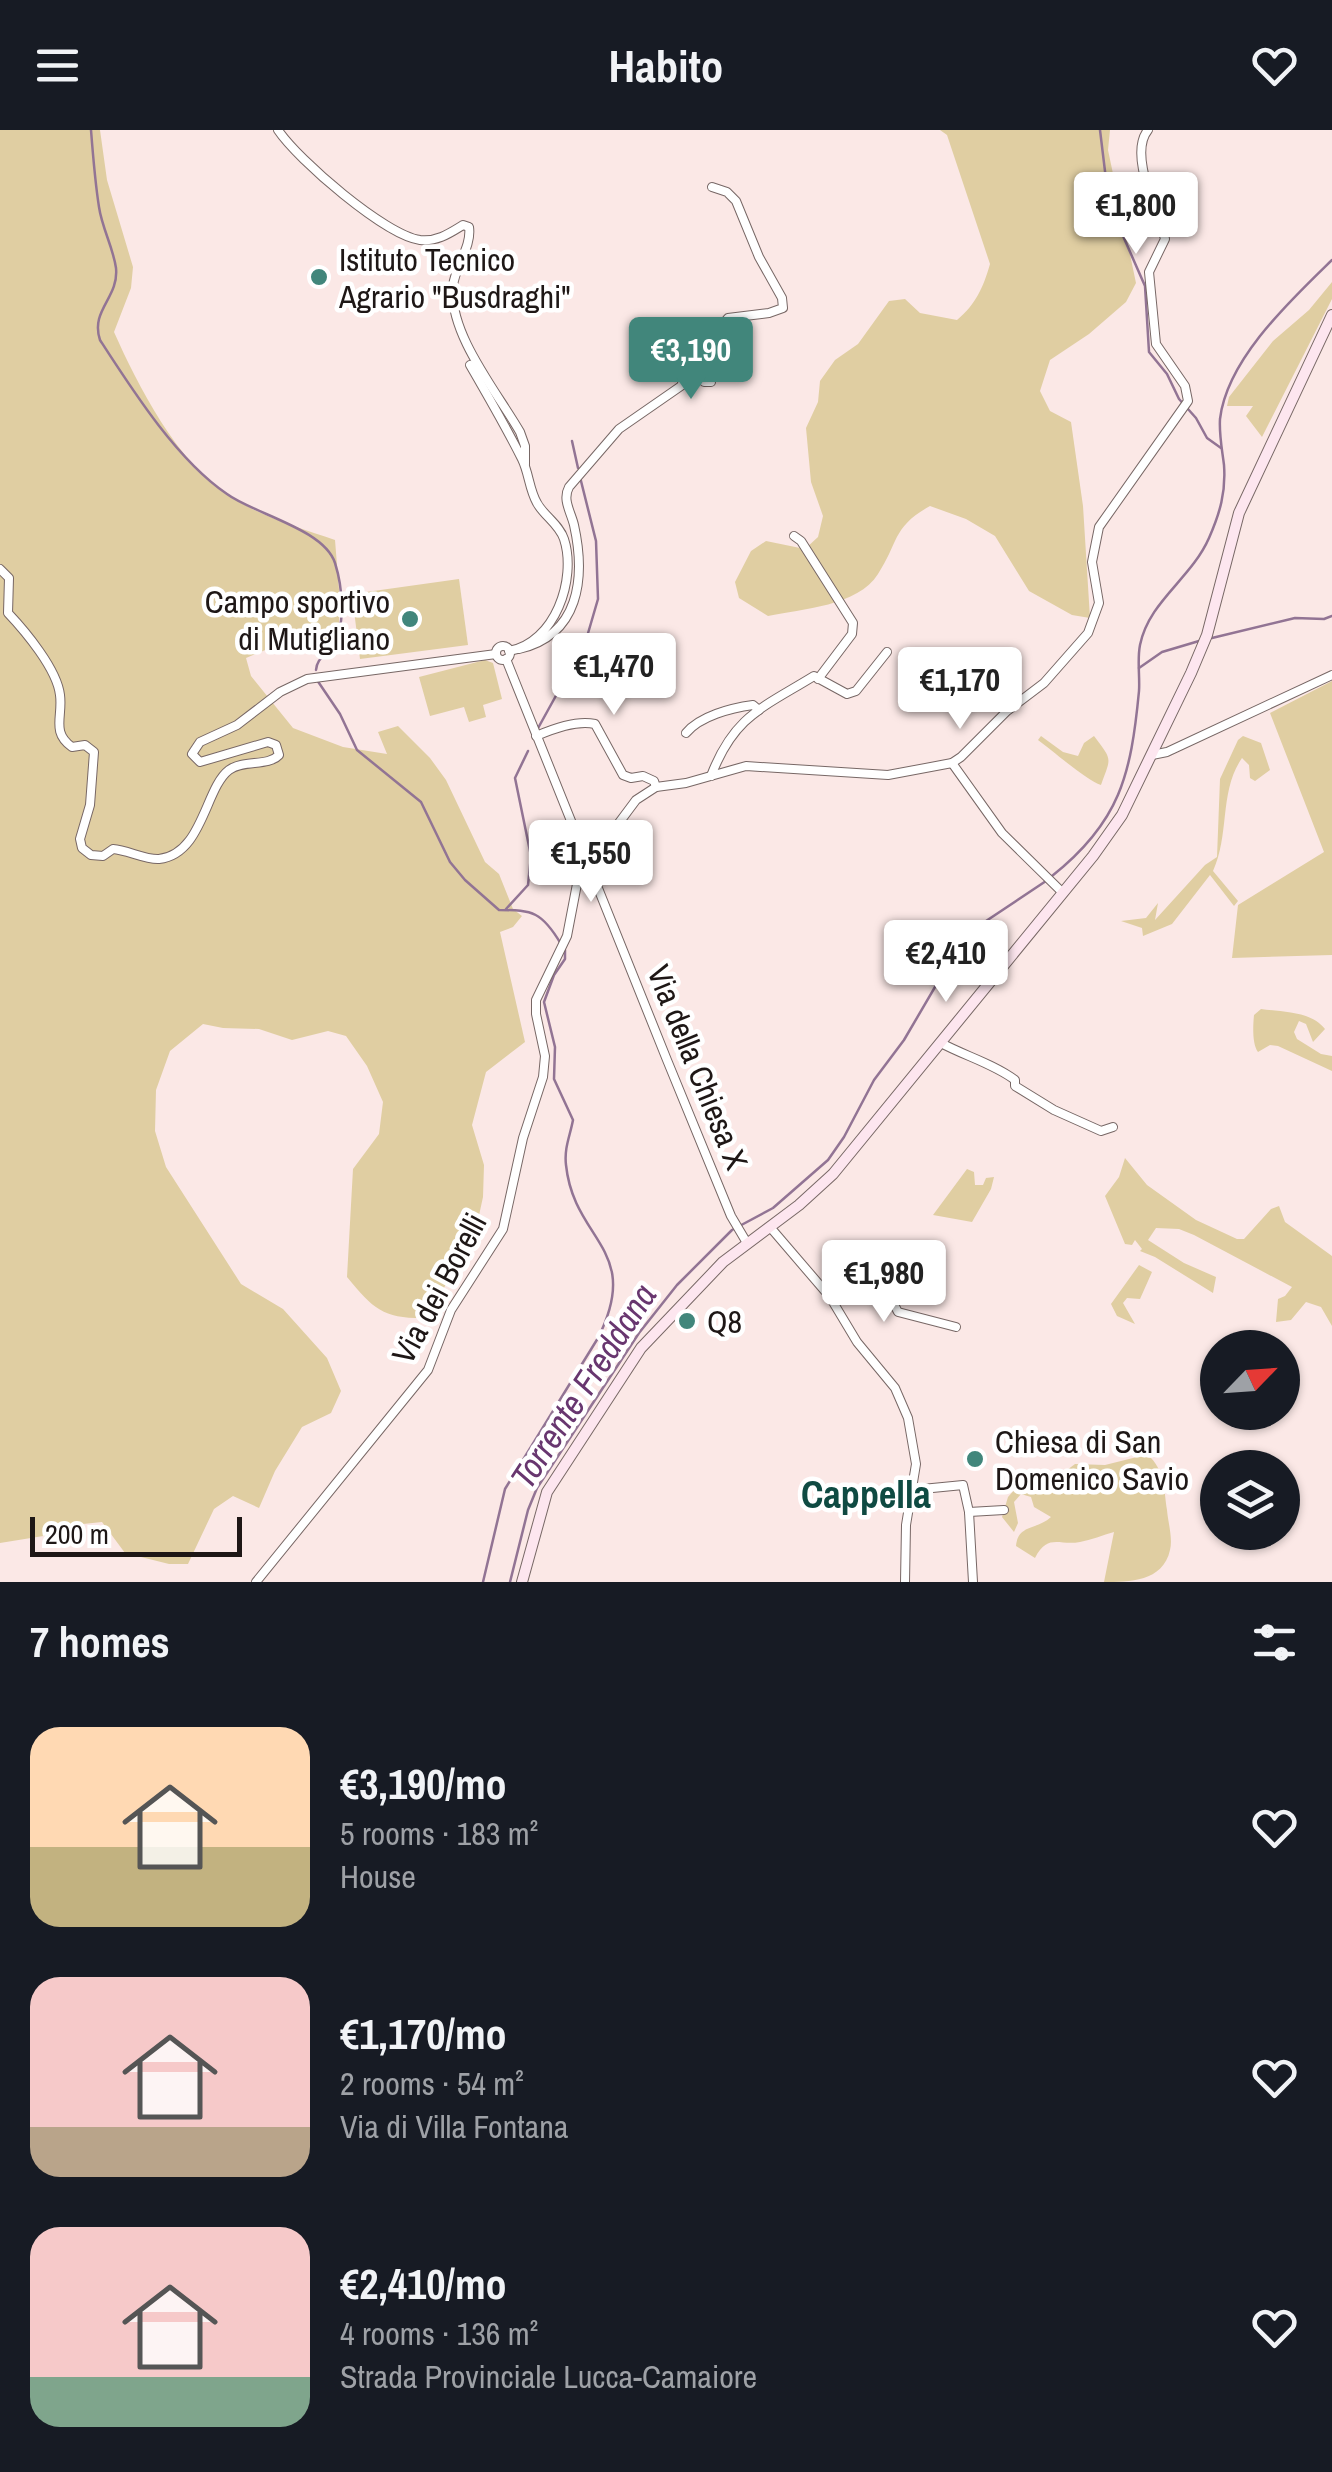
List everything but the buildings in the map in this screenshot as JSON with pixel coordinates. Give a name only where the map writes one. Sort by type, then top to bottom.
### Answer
[{"type":"main road","points":[[522,1582],[547,1492],[625,1370],[680,1303],[745,1240],[770,1227],[825,1183],[1122,815],[1205,641],[1238,513],[1332,315]]},
{"type":"street","points":[[278,130],[308,164],[401,235],[422,241],[437,239],[464,225],[469,227],[470,236],[453,287],[454,314],[520,432],[525,464]]},
{"type":"street","points":[[587,856],[598,851],[636,800],[656,787],[757,765],[888,775],[952,763],[1007,711],[1044,683],[1088,633],[1099,603],[1092,562],[1099,527],[1186,406],[1185,386],[1156,344],[1150,272],[1165,239],[1142,158],[1141,141],[1148,130]]},
{"type":"street","points":[[511,653],[554,634],[575,598],[576,541],[565,495],[569,487],[619,429],[681,386],[684,380],[680,356],[686,356],[704,382],[711,382],[703,326],[709,325],[718,340],[723,340],[723,324],[728,318],[783,308],[782,298],[736,201],[727,192],[712,187]]},
{"type":"street","points":[[470,365],[525,464],[534,497],[562,533],[568,568],[558,609],[535,637],[511,653]]},
{"type":"street","points":[[794,536],[853,623],[852,634],[818,679]]},
{"type":"street","points":[[0,568],[10,578],[8,612],[32,641],[56,682],[62,740],[72,747],[85,745],[94,752],[90,805],[80,839],[82,848],[91,855],[102,856],[113,849],[157,860],[181,848],[201,824],[225,773],[280,755],[276,746],[268,742],[200,762],[193,758],[193,749],[237,725],[293,684],[340,672],[496,654],[502,646],[511,653]]},
{"type":"street","points":[[710,776],[727,738],[748,716],[814,676],[847,694],[856,691],[887,652]]},
{"type":"street","name":"Via della Chiesa X","points":[[511,653],[536,736],[731,1216],[745,1240]]},
{"type":"street","points":[[1152,756],[1332,675]]},
{"type":"street","points":[[686,734],[701,720],[754,704],[759,710]]},
{"type":"street","points":[[536,736],[556,728],[594,724],[623,775],[643,776],[656,787]]},
{"type":"street","points":[[952,763],[1002,833],[1062,894]]},
{"type":"street","name":"Via dei Borelli","points":[[256,1582],[428,1370],[451,1310],[503,1229],[523,1138],[543,1077],[545,1056],[536,1000],[565,940],[587,856]]},
{"type":"street","points":[[941,1043],[1004,1072],[1015,1086],[1054,1110],[1101,1132],[1113,1127]]},
{"type":"street","points":[[770,1227],[823,1287],[856,1342],[895,1388],[904,1406],[916,1449],[904,1538],[906,1582]]},
{"type":"street","points":[[823,1287],[888,1293],[898,1312],[956,1327]]},
{"type":"street","points":[[912,1490],[963,1485],[969,1512],[973,1582]]},
{"type":"street","points":[[969,1512],[1004,1510]]},
{"type":"shaded area","points":[[0,130],[100,130],[107,180],[133,267],[131,288],[114,332],[147,399],[176,443],[209,481],[266,515],[335,540],[340,602],[338,642],[305,652],[270,648],[246,658],[251,676],[293,728],[343,747],[387,754],[378,732],[398,726],[446,780],[485,862],[499,874],[513,909],[522,916],[513,927],[500,932],[525,1042],[486,1072],[472,1125],[484,1165],[478,1220],[429,1318],[401,1317],[382,1311],[347,1277],[353,1169],[379,1134],[383,1102],[367,1066],[346,1036],[328,1031],[292,1040],[259,1029],[203,1024],[170,1051],[156,1090],[155,1131],[166,1167],[241,1284],[283,1309],[327,1358],[341,1391],[331,1413],[302,1427],[275,1471],[259,1508],[233,1496],[214,1509],[188,1564],[169,1564],[125,1553],[102,1522],[0,1543]]},
{"type":"shaded area","points":[[940,130],[1110,130],[1108,150],[1136,283],[1126,302],[1050,360],[1040,391],[1050,411],[1071,422],[1083,506],[1090,618],[1072,615],[1029,591],[995,536],[966,519],[930,506],[902,528],[869,585],[843,600],[768,616],[739,598],[735,582],[751,551],[766,541],[805,549],[818,537],[823,516],[811,482],[806,428],[818,402],[820,381],[835,360],[858,344],[889,301],[905,299],[920,313],[957,320],[974,302],[985,281],[990,264],[947,135]]},
{"type":"shaded area","points":[[1332,282],[1332,299],[1262,437],[1246,416],[1253,406],[1227,406],[1229,397],[1273,341],[1309,310]]},
{"type":"shaded area","name":"Campo sportivo di Mutigliano","points":[[459,579],[468,645],[360,659],[352,594]]},
{"type":"shaded area","points":[[485,660],[493,663],[502,699],[483,705],[486,717],[469,722],[464,707],[430,716],[419,677]]},
{"type":"shaded area","points":[[1332,681],[1332,955],[1232,958],[1238,905],[1324,852],[1270,713]]},
{"type":"shaded area","points":[[1041,736],[1063,752],[1078,756],[1084,743],[1094,736],[1108,759],[1101,785],[1038,740]]},
{"type":"shaded area","points":[[1243,736],[1261,743],[1270,770],[1255,781],[1242,758],[1230,784],[1221,842],[1218,857],[1213,871],[1238,901],[1234,906],[1210,875],[1172,924],[1143,936],[1142,928],[1121,921],[1146,918],[1158,903],[1155,920],[1217,857],[1220,779]]},
{"type":"shaded area","points":[[1261,1009],[1296,1013],[1319,1023],[1325,1029],[1313,1042],[1306,1024],[1299,1021],[1294,1032],[1297,1039],[1321,1054],[1332,1056],[1332,1071],[1278,1046],[1270,1045],[1258,1052],[1254,1015]]},
{"type":"shaded area","points":[[1125,1158],[1147,1185],[1196,1220],[1237,1239],[1244,1239],[1271,1209],[1279,1206],[1285,1222],[1332,1256],[1332,1326],[1321,1307],[1306,1302],[1291,1320],[1276,1322],[1278,1299],[1292,1287],[1179,1229],[1156,1228],[1148,1240],[1216,1277],[1213,1293],[1140,1251],[1135,1240],[1132,1245],[1125,1244],[1105,1196],[1119,1177]]},
{"type":"shaded area","points":[[967,1169],[974,1172],[975,1185],[983,1185],[986,1178],[994,1177],[972,1222],[933,1215]]},
{"type":"shaded area","points":[[1139,1265],[1152,1272],[1140,1299],[1127,1298],[1123,1303],[1135,1324],[1117,1316],[1111,1304]]},
{"type":"shaded area","points":[[1141,1456],[1151,1458],[1161,1476],[1171,1536],[1166,1561],[1153,1574],[1104,1582],[1114,1532],[1080,1542],[1049,1543],[1035,1558],[1016,1546],[1020,1534],[1051,1517],[1034,1507],[1031,1497],[1021,1494],[1014,1502],[1018,1523],[1014,1532],[1002,1517],[1008,1497],[1016,1488],[1066,1489],[1070,1480],[1067,1470],[1075,1464],[1105,1465]]},
{"type":"waterway","points":[[91,130],[99,207],[116,268],[113,288],[99,320],[100,340],[157,423],[209,480],[239,501],[303,532],[328,551],[340,583],[340,628],[316,670]]},
{"type":"waterway","points":[[1100,130],[1109,204],[1145,286],[1149,352],[1207,438],[1221,448]]},
{"type":"waterway","name":"Torrente Freddana","points":[[1052,876],[1093,836],[1118,795],[1132,748],[1139,651],[1145,629],[1201,553],[1219,511],[1224,475],[1220,419],[1235,374],[1263,332],[1332,260]]},
{"type":"waterway","points":[[572,441],[578,468]]},
{"type":"waterway","points":[[537,730],[558,692],[577,671],[598,599],[596,541],[580,477]]},
{"type":"waterway","points":[[1212,638],[1295,618],[1332,616]]},
{"type":"waterway","points":[[1139,668],[1162,652],[1199,641]]},
{"type":"waterway","points":[[317,680],[340,714],[357,750],[421,802],[450,862],[465,880],[499,910],[536,915],[561,944]]},
{"type":"waterway","points":[[506,909],[528,885],[531,856],[515,778],[528,751]]},
{"type":"waterway","name":"Torrente Freddana","points":[[510,1582],[537,1488],[639,1333],[677,1285],[732,1230],[773,1208],[828,1160],[968,933],[1046,881]]},
{"type":"waterway","points":[[483,1582],[505,1489],[598,1338],[610,1308],[610,1264],[581,1212],[566,1165],[573,1120],[554,1079],[555,1047],[544,1002],[565,959],[565,950]]},
{"type":"place","name":"Istituto Tecnico Agrario \"Busdraghi\"","points":[[319,277]]},
{"type":"place","name":"Campo sportivo di Mutigliano","points":[[410,619]]},
{"type":"place","name":"Q8","points":[[687,1321]]},
{"type":"place","name":"Chiesa di San Domenico Savio","points":[[975,1459]]},
{"type":"district","name":"Cappella","points":[[866,1494]]}]
